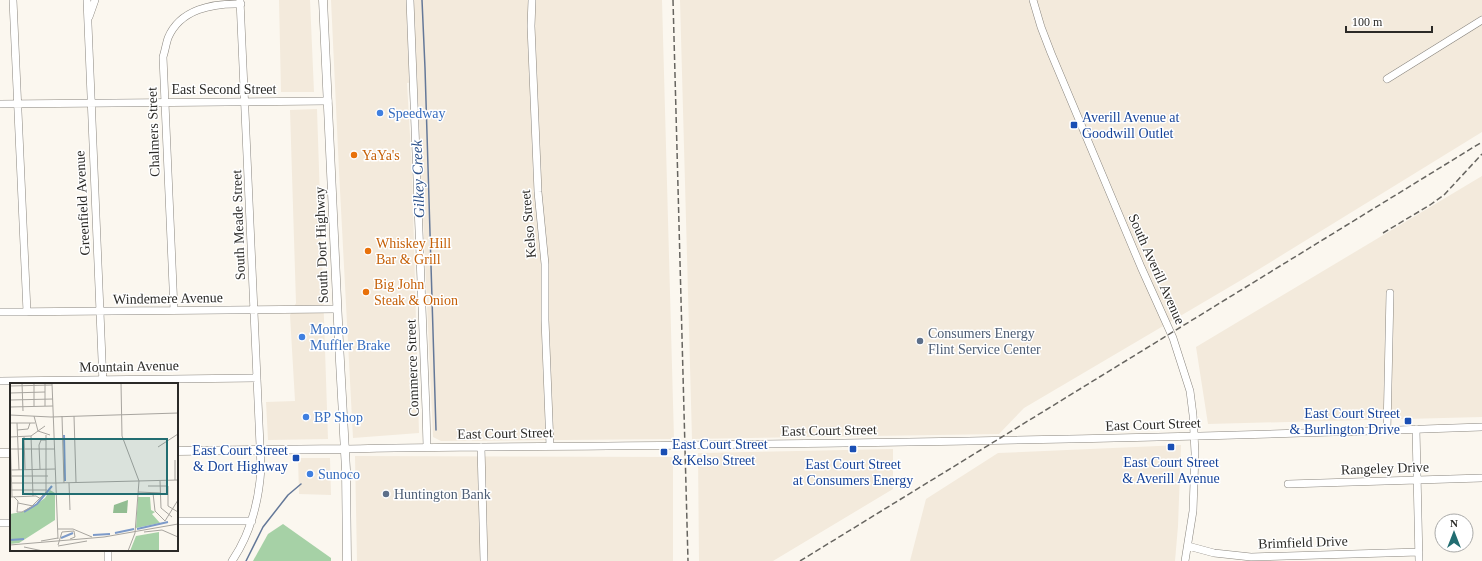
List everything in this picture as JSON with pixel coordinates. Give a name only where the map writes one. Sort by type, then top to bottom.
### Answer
[{"type":"main road","name":"South Dort Highway","points":[[323,0],[344,449],[347,561]]},
{"type":"main road","name":"East Court Street","points":[[178,451],[344,449]]},
{"type":"street","points":[[13,0],[27,312]]},
{"type":"street","name":"Greenfield Avenue","points":[[87,0],[103,382]]},
{"type":"street","name":"Greenfield Avenue","points":[[88,20],[95,0]]},
{"type":"street","name":"Commerce Street","points":[[410,0],[427,447]]},
{"type":"street","name":"Kelso Street","points":[[532,0],[531,26],[538,185],[545,264],[545,320],[550,446]]},
{"type":"street","name":"South Averill Avenue","points":[[1033,0],[1051,53],[1141,267],[1174,338],[1190,391],[1195,435],[1193,511],[1185,561]]},
{"type":"street","name":"South Meade Street","points":[[232,561],[244,541],[252,521],[259,490],[261,450],[240,2]]},
{"type":"street","name":"Chalmers Street","points":[[174,310],[163,57],[168,38],[178,23],[193,12],[210,6],[240,2]]},
{"type":"street","points":[[1387,79],[1482,20]]},
{"type":"street","name":"East Second Street","points":[[0,104],[328,101]]},
{"type":"street","points":[[1387,430],[1390,293]]},
{"type":"street","name":"Windemere Avenue","points":[[0,312],[337,309]]},
{"type":"street","name":"Mountain Avenue","points":[[0,381],[103,382],[257,378]]},
{"type":"street","name":"East Court Street","points":[[344,449],[1041,440],[1482,427]]},
{"type":"street","points":[[1416,429],[1419,561]]},
{"type":"street","points":[[481,447],[484,561]]},
{"type":"street","name":"Rangeley Drive","points":[[1288,484],[1482,478]]},
{"type":"street","points":[[178,521],[252,521]]},
{"type":"street","name":"Brimfield Drive","points":[[1188,546],[1214,553],[1251,557],[1345,558],[1419,552]]},
{"type":"shaded area","points":[[279,0],[310,0],[314,92],[281,92]]},
{"type":"shaded area","points":[[331,0],[662,0],[674,439],[441,441],[433,437],[417,82],[407,83],[412,171],[419,433],[353,438]]},
{"type":"shaded area","points":[[680,0],[1482,0],[1482,132],[1243,279],[1024,408],[999,434],[692,439]]},
{"type":"shaded area","points":[[317,109],[328,439],[268,440],[266,402],[295,401],[290,315],[296,303],[290,110]]},
{"type":"shaded area","points":[[1482,176],[1482,417],[1208,424],[1196,347]]},
{"type":"shaded area","points":[[1181,445],[1175,561],[910,561],[926,499],[998,453]]},
{"type":"shaded area","points":[[893,449],[893,489],[773,561],[699,561],[698,453]]},
{"type":"shaded area","points":[[355,456],[673,457],[673,561],[357,561]]},
{"type":"shaded area","points":[[298,458],[330,458],[331,495],[299,494]]},
{"type":"green space","points":[[283,524],[331,558],[331,561],[253,561],[268,534]]},
{"type":"waterway","name":"Gilkey Creek","points":[[422,0],[436,430]]},
{"type":"waterway","name":"Gilkey Creek","points":[[246,561],[263,527],[288,495],[301,484]]},
{"type":"railway","points":[[673,0],[688,561]]},
{"type":"railway","points":[[800,561],[1482,142]]},
{"type":"railway","points":[[1383,233],[1444,195],[1482,154]]},
{"type":"place","name":"Speedway","points":[[380,113]]},
{"type":"place","name":"Averill Avenue at Goodwill Outlet","points":[[1074,125]]},
{"type":"place","name":"YaYa's","points":[[354,155]]},
{"type":"place","name":"Whiskey Hill Bar & Grill","points":[[368,251]]},
{"type":"place","name":"Big John Steak & Onion","points":[[366,292]]},
{"type":"place","name":"Monro Muffler Brake","points":[[302,337]]},
{"type":"place","name":"Consumers Energy Flint Service Center","points":[[920,341]]},
{"type":"place","name":"BP Shop","points":[[306,417]]},
{"type":"place","name":"East Court Street & Burlington Drive","points":[[1408,421]]},
{"type":"place","name":"East Court Street & Averill Avenue","points":[[1171,447]]},
{"type":"place","name":"East Court Street at Consumers Energy","points":[[853,449]]},
{"type":"place","name":"East Court Street & Kelso Street","points":[[664,452]]},
{"type":"place","name":"East Court Street & Dort Highway","points":[[296,458]]},
{"type":"place","name":"Sunoco","points":[[310,474]]},
{"type":"place","name":"Huntington Bank","points":[[386,494]]}]
